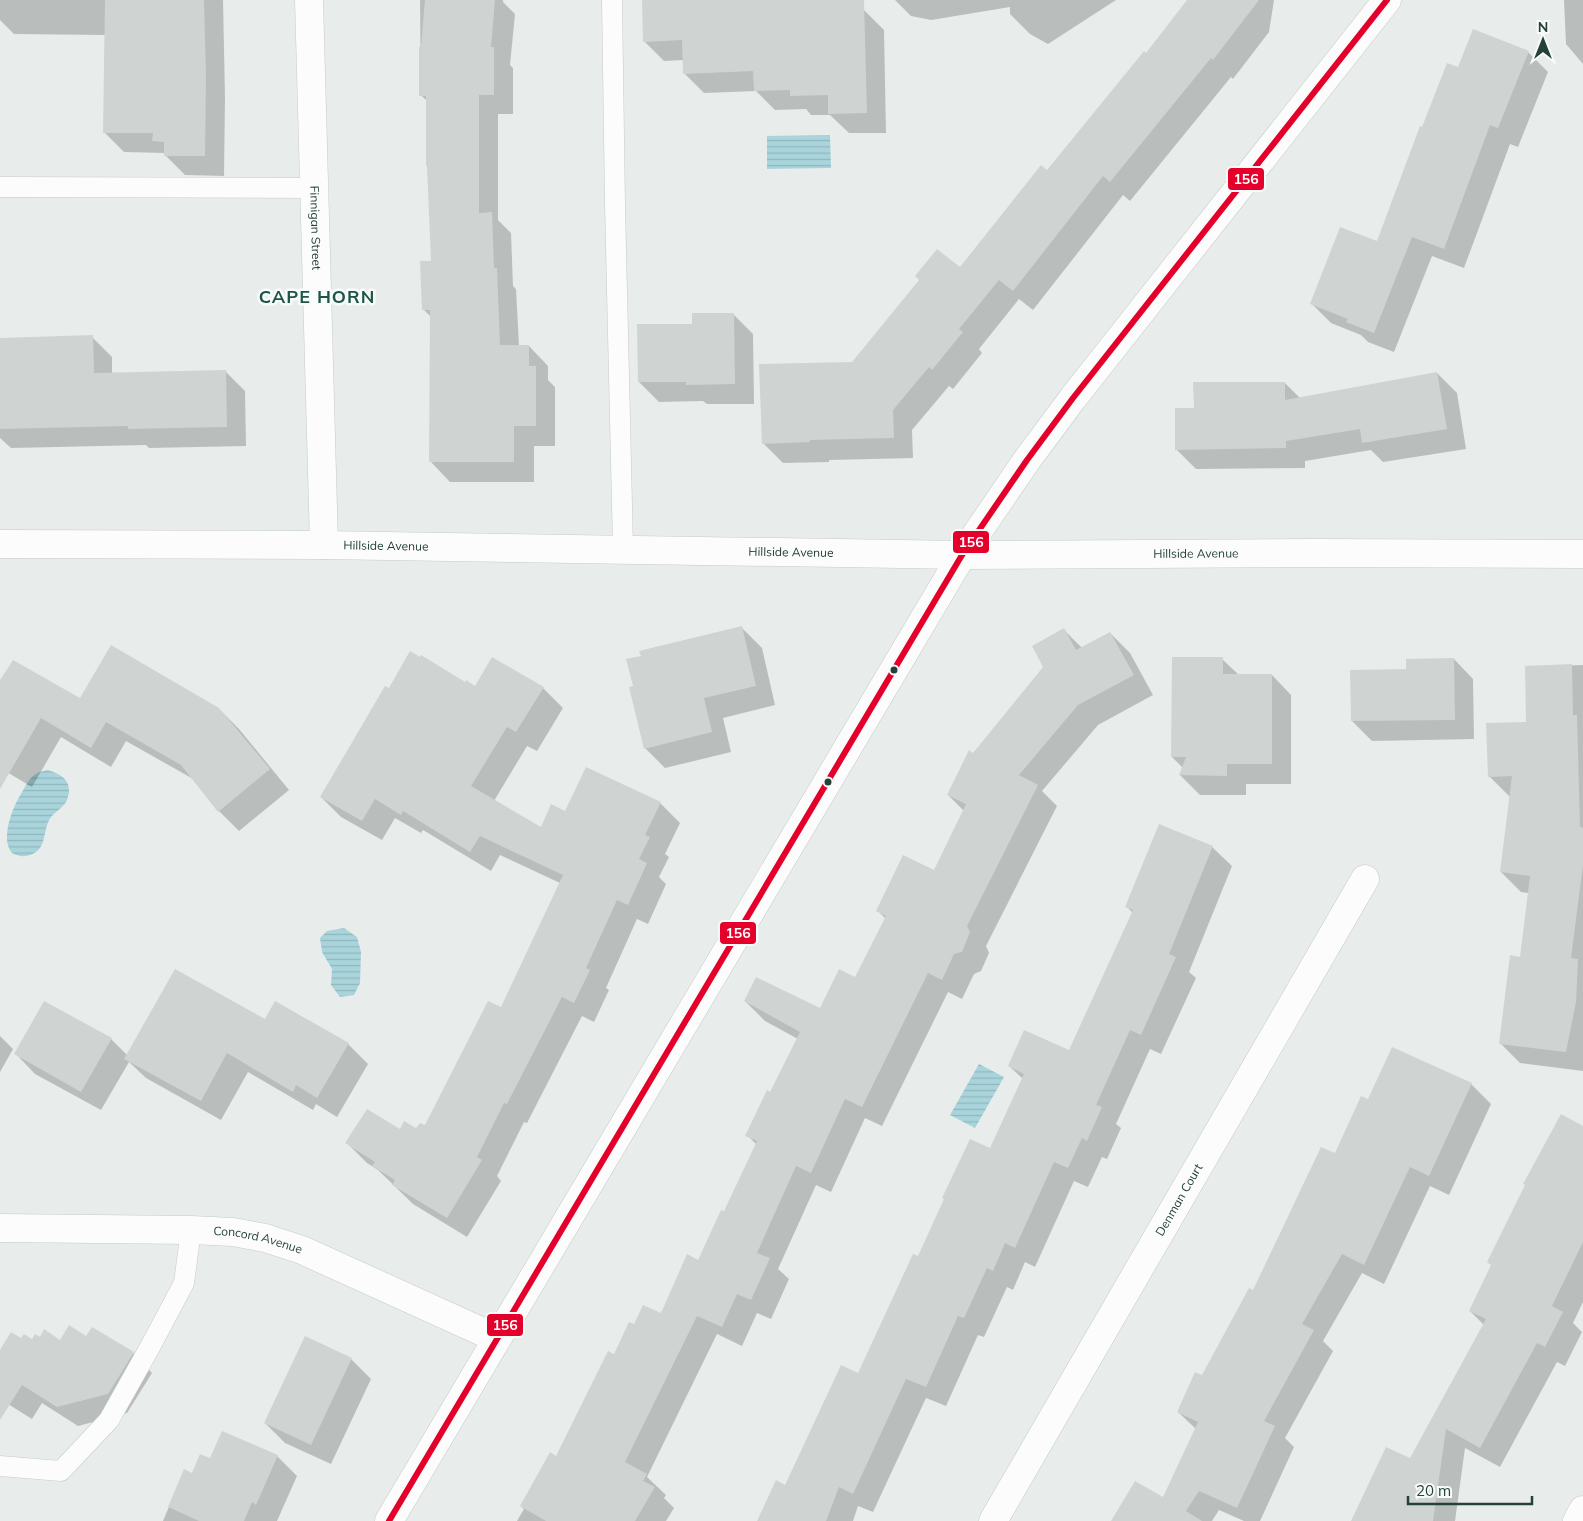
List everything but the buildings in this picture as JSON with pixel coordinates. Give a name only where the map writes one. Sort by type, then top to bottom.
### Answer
[{"type":"street","name":"Finnigan Street","points":[[309,0],[324,545]]},
{"type":"street","points":[[389,1521],[962,555],[1027,460],[1073,398],[1387,0]]},
{"type":"street","name":"Hillside Avenue","points":[[0,544],[623,548],[962,555],[1583,554]]},
{"type":"street","name":"Denman Court","points":[[993,1521],[1365,879]]},
{"type":"street","name":"Concord Avenue","points":[[0,1228],[191,1230],[233,1232],[265,1238],[302,1250],[496,1338]]},
{"type":"street","points":[[1576,1521],[1583,1510]]},
{"type":"lane","points":[[612,0],[623,548]]},
{"type":"lane","points":[[0,187],[313,188]]},
{"type":"lane","points":[[0,1466],[61,1471],[109,1420],[184,1283],[191,1230]]},
{"type":"water","points":[[830,135],[831,168],[767,169],[767,136]]},
{"type":"water","points":[[48,770],[60,775],[68,784],[69,793],[67,799],[64,805],[51,817],[38,850],[26,856],[12,853],[7,840],[7,832],[14,807],[31,778],[39,772]]},
{"type":"water","points":[[344,928],[357,937],[361,952],[360,983],[354,995],[340,997],[331,985],[332,969],[322,952],[320,938],[327,931]]},
{"type":"water","points":[[979,1064],[1004,1077],[975,1128],[950,1115]]},
{"type":"transit line","name":"156","points":[[389,1521],[962,555],[1027,460],[1073,398],[1387,0]]},
{"type":"district","name":"CAPE HORN","points":[[317,297]]}]
